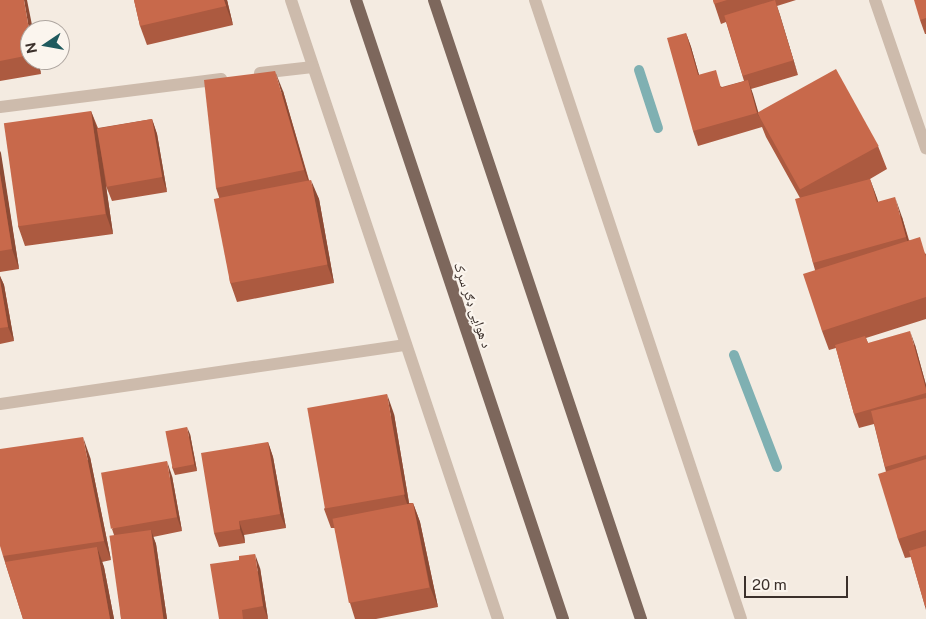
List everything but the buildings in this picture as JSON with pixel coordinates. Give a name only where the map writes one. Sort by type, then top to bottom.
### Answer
[{"type":"main road","name":"د هوایی ډګر سړک","points":[[356,0],[563,619]]},
{"type":"main road","points":[[434,0],[641,619]]},
{"type":"street","points":[[291,0],[498,619]]},
{"type":"street","points":[[536,0],[741,619]]},
{"type":"street","points":[[875,0],[926,148]]},
{"type":"street","points":[[0,107],[313,67]]},
{"type":"street","points":[[0,404],[406,346]]},
{"type":"waterway","points":[[639,70],[658,128]]},
{"type":"waterway","points":[[734,355],[777,467]]}]
